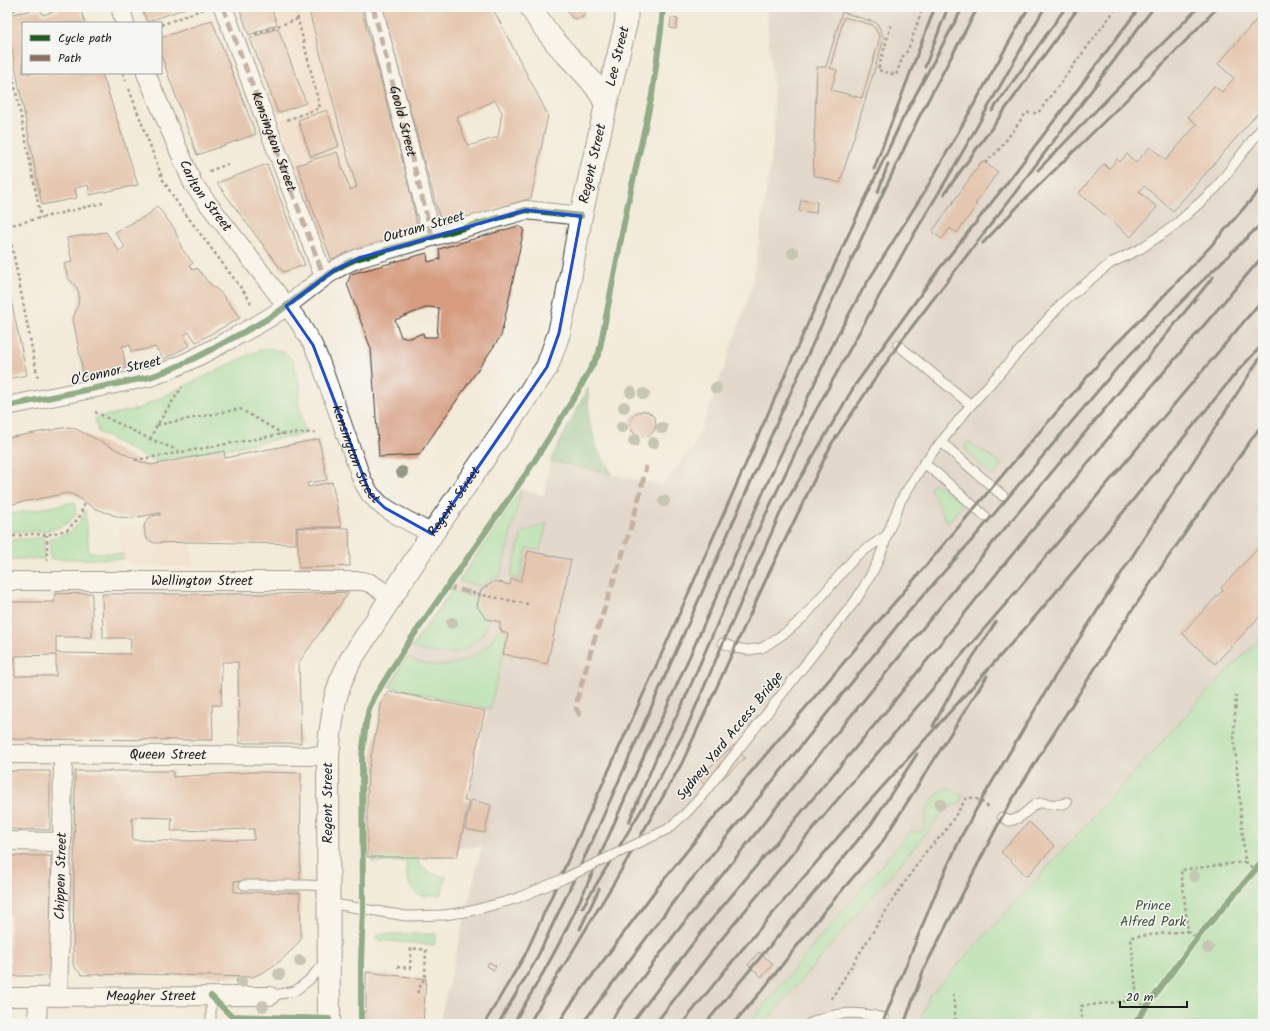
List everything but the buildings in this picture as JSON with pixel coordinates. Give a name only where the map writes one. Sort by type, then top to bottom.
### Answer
[{"type":"main road","name":"Regent Street","points":[[329,1024],[328,756],[332,716],[340,682],[350,661],[432,534],[547,367],[559,333],[568,296],[581,216],[606,105],[601,92],[562,50],[537,18],[531,7]]},
{"type":"main road","name":"Lee Street","points":[[606,105],[626,24],[627,7]]},
{"type":"street","points":[[120,7],[126,22]]},
{"type":"street","name":"Kensington Street","points":[[223,7],[324,277]]},
{"type":"street","name":"Goold Street","points":[[373,7],[432,236]]},
{"type":"street","name":"Carlton Street","points":[[146,74],[193,184],[286,306]]},
{"type":"street","name":"Outram Street","points":[[286,306],[334,270],[353,260],[526,210],[581,216]]},
{"type":"street","name":"Kensington Street","points":[[286,306],[299,322],[313,345],[362,480],[370,494],[385,508],[432,534]]},
{"type":"street","name":"O'Connor Street","points":[[7,406],[150,377],[166,372],[197,358],[228,341],[286,306]]},
{"type":"street","name":"Wellington Street","points":[[7,581],[362,581],[370,583],[392,597]]},
{"type":"street","name":"Queen Street","points":[[7,754],[328,756]]},
{"type":"street","name":"Chippen Street","points":[[58,997],[63,754]]},
{"type":"street","points":[[7,841],[62,842]]},
{"type":"street","name":"Meagher Street","points":[[7,998],[270,996]]},
{"type":"street","points":[[37,1024],[38,998]]},
{"type":"lane","name":"Sydney Yard Access Bridge","points":[[244,885],[306,885],[328,894],[406,916],[444,915],[471,911],[516,899],[570,876],[668,829],[700,798],[856,600],[873,574],[884,549],[887,535],[901,500],[924,463],[971,404],[1064,301],[1111,263],[1140,249],[1174,226],[1216,188],[1263,126]]},
{"type":"lane","points":[[898,346],[971,404]]},
{"type":"lane","points":[[941,442],[1003,496]]},
{"type":"lane","points":[[924,463],[986,516]]},
{"type":"lane","points":[[722,643],[735,648],[748,650],[762,648],[788,631],[810,611],[856,556],[887,535]]},
{"type":"lane","points":[[1002,817],[1009,821],[1014,820],[1036,804],[1041,803],[1058,805],[1067,802]]},
{"type":"lane","name":"Meagher Street","points":[[270,996],[288,993],[299,988],[313,976],[329,957]]},
{"type":"lane","points":[[211,996],[211,1024]]},
{"type":"lane","points":[[814,1022],[838,1014],[865,1013],[884,1018]]},
{"type":"path","points":[[7,11],[30,7]]},
{"type":"path","points":[[162,24],[210,7]]},
{"type":"path","points":[[268,127],[320,108],[295,7]]},
{"type":"path","points":[[891,25],[878,70],[896,75],[903,56],[908,50],[923,7]]},
{"type":"path","points":[[985,163],[999,150],[1026,113],[1038,113],[1117,7]]},
{"type":"path","points":[[250,36],[298,20]]},
{"type":"path","points":[[7,46],[41,218]]},
{"type":"path","points":[[123,74],[163,180],[178,204],[247,296],[254,308]]},
{"type":"path","points":[[7,226],[103,203]]},
{"type":"path","points":[[7,221],[38,379]]},
{"type":"path","points":[[150,439],[157,425],[185,383]]},
{"type":"path","points":[[157,425],[240,409],[283,434]]},
{"type":"path","points":[[95,412],[150,439],[182,452]]},
{"type":"path","points":[[135,460],[283,434],[318,432]]},
{"type":"path","points":[[7,537],[32,534],[47,535],[67,530],[79,518],[86,502]]},
{"type":"path","points":[[47,535],[47,568]]},
{"type":"path","points":[[472,593],[528,604]]},
{"type":"path","points":[[1236,695],[1234,736],[1245,862]]},
{"type":"path","points":[[814,1022],[892,901],[927,850],[944,833],[966,798],[975,798],[1002,817]]},
{"type":"path","points":[[1188,931],[1181,870],[1245,862],[1257,868],[1250,876]]},
{"type":"path","points":[[1138,1000],[1131,937],[1188,931],[1197,938]]},
{"type":"path","points":[[1192,945],[1202,933]]},
{"type":"path","points":[[397,967],[410,968],[411,948],[426,950],[425,976],[417,993]]},
{"type":"path","points":[[953,994],[956,1024]]},
{"type":"path","points":[[1082,1024],[1081,1006],[1138,1000],[1146,1006]]},
{"type":"path","points":[[1142,1012],[1151,1000]]},
{"type":"path","points":[[61,1019],[61,1024]]},
{"type":"highlighted area","points":[[526,210],[581,216],[559,333],[547,367],[432,534],[385,508],[370,494],[313,345],[286,306],[334,270],[359,258]]},
{"type":"shaded area","points":[[271,7],[308,7],[347,155],[357,187],[350,190],[337,152],[297,165],[280,120],[308,109]]},
{"type":"shaded area","points":[[766,7],[1263,7],[1263,635],[1208,691],[929,997],[919,1024],[439,1024],[482,846],[458,848],[487,710],[384,686],[520,489],[544,496],[550,461],[662,485],[693,448],[713,399],[751,289],[759,242],[774,136],[773,92]]},
{"type":"shaded area","points":[[118,526],[144,526],[145,535],[148,540],[155,543],[192,542],[193,567],[133,566],[128,563],[122,554]]},
{"type":"shaded area","points":[[219,1021],[299,1021],[299,1024],[219,1024]]},
{"type":"green space","points":[[268,348],[284,352],[293,361],[301,388],[298,400],[305,434],[154,462],[98,432],[95,418],[137,409],[255,352]]},
{"type":"green space","points":[[588,388],[589,421],[598,450],[612,474],[550,461]]},
{"type":"green space","points":[[968,442],[1002,464],[993,477],[968,452],[965,445]]},
{"type":"green space","points":[[934,483],[963,503],[948,524],[930,488]]},
{"type":"green space","points":[[520,491],[500,577],[497,576],[483,584],[483,586],[459,581]]},
{"type":"green space","points":[[75,502],[76,515],[60,527],[44,531],[7,533],[7,515]]},
{"type":"green space","points":[[85,510],[89,552],[122,554],[124,559],[50,559],[50,538],[63,535],[72,530],[79,522]]},
{"type":"green space","points":[[547,523],[540,550],[527,548],[519,579],[510,577],[522,533]]},
{"type":"green space","points":[[44,538],[44,559],[7,559],[7,540]]},
{"type":"green space","points":[[452,591],[480,599],[490,615],[483,633],[474,643],[458,652],[431,652],[412,647]]},
{"type":"green space","points":[[500,617],[509,628],[490,709],[390,687],[406,657],[426,664],[442,665],[468,659],[484,649],[498,629]]},
{"type":"green space","name":"Prince Alfred Park","points":[[1263,635],[1263,1024],[919,1024],[929,997],[1208,691]]},
{"type":"green space","points":[[947,787],[963,796],[959,804],[947,807],[764,1024],[748,1024],[910,831],[920,832],[925,826],[926,814],[933,799]]},
{"type":"green space","points":[[372,855],[417,855],[418,861],[423,869],[446,877],[441,895],[424,896],[414,892],[407,878],[406,862],[372,862]]},
{"type":"green space","points":[[377,934],[436,934],[434,945],[376,940]]},
{"type":"railway","points":[[874,169],[935,7]]},
{"type":"railway","points":[[925,67],[948,7]]},
{"type":"railway","points":[[484,1024],[525,955],[662,653],[824,287],[902,120],[963,7]]},
{"type":"railway","points":[[498,1024],[536,960],[594,837],[779,418],[846,271],[919,117],[978,7]]},
{"type":"railway","points":[[513,1024],[551,958],[584,891],[771,475],[837,336],[863,289],[925,191],[1029,7]]},
{"type":"railway","points":[[810,421],[907,246],[1045,7]]},
{"type":"railway","points":[[992,111],[1066,7]]},
{"type":"railway","points":[[944,194],[1079,7]]},
{"type":"railway","points":[[582,908],[651,794],[687,727],[782,509],[855,385],[939,269],[1007,183],[1140,7]]},
{"type":"railway","points":[[560,972],[615,881],[682,763],[768,575],[832,443],[898,345],[1014,194],[1154,7]]},
{"type":"railway","points":[[1038,170],[1199,7]]},
{"type":"railway","points":[[983,243],[1022,202],[1171,56],[1218,7]]},
{"type":"railway","points":[[878,192],[888,164]]},
{"type":"railway","points":[[558,1024],[657,888],[751,772],[1022,452],[1114,346],[1210,247],[1263,186]]},
{"type":"railway","points":[[582,1024],[677,897],[780,772],[905,616],[972,540],[1118,367],[1195,288],[1263,222]]},
{"type":"railway","points":[[631,1024],[707,925],[887,710],[1129,413],[1263,256]]},
{"type":"railway","points":[[608,1024],[675,934],[791,789],[1213,277]]},
{"type":"railway","points":[[655,1024],[719,942],[831,807],[1015,593],[1263,299]]},
{"type":"railway","points":[[682,1024],[740,952],[849,824],[1028,625],[1111,527],[1236,373],[1263,344]]},
{"type":"railway","points":[[882,1024],[941,880],[962,835],[982,799],[1052,681],[1263,353]]},
{"type":"railway","points":[[629,822],[659,751],[683,703],[753,541],[813,416]]},
{"type":"railway","points":[[904,1024],[924,969],[1002,817],[1018,790],[1125,621],[1263,423]]},
{"type":"railway","points":[[933,726],[959,678],[996,622]]},
{"type":"railway","points":[[733,1024],[764,988],[826,909],[879,847],[987,676]]},
{"type":"railway","points":[[705,1024],[872,823],[917,754]]},
{"type":"railway","points":[[580,929],[599,889]]},
{"type":"railway","points":[[529,1024],[562,967]]},
{"type":"marked path","points":[[223,7],[324,277]]},
{"type":"marked path","points":[[373,7],[432,236]]},
{"type":"marked path","points":[[580,716],[576,708],[578,696],[595,638],[632,525],[646,466]]},
{"type":"marked path","points":[[445,589],[452,588],[472,593]]},
{"type":"cycle path","points":[[361,1024],[363,908],[362,756],[369,709],[375,696],[404,649],[528,471],[577,393],[599,353],[627,208],[652,95],[663,7]]},
{"type":"cycle path","points":[[7,406],[150,377],[170,370],[266,320],[327,275],[359,258],[526,210],[581,216]]},
{"type":"cycle path","points":[[1134,1024],[1197,938],[1263,861]]},
{"type":"cycle path","points":[[211,996],[231,1016],[329,1019]]}]
